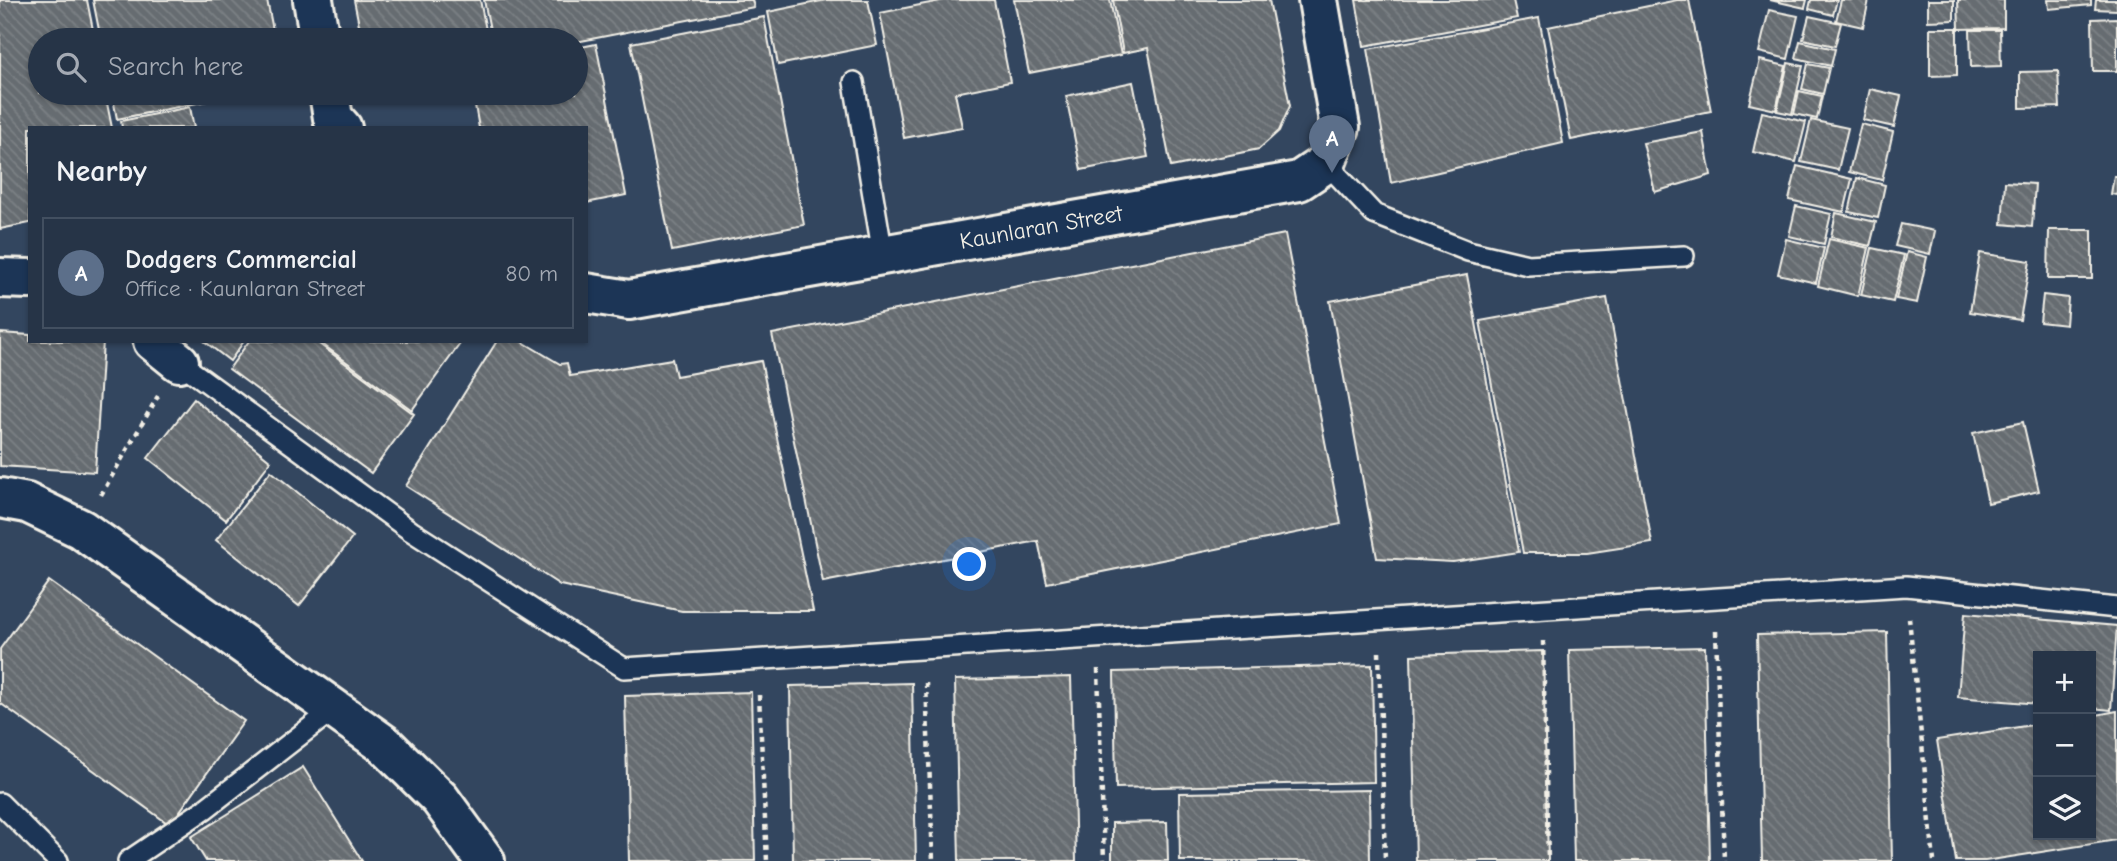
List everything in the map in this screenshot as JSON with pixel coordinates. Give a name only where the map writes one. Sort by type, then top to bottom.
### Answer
[{"type":"street","points":[[313,0],[318,28]]},
{"type":"street","points":[[1318,0],[1340,127],[1326,163]]},
{"type":"street","points":[[331,105],[333,118],[340,126]]},
{"type":"street","name":"Kaunlaran Street","points":[[588,293],[629,300],[1299,181],[1326,163]]},
{"type":"street","points":[[0,278],[28,279]]},
{"type":"street","points":[[0,498],[27,503],[81,529],[385,745],[440,799],[485,861]]},
{"type":"lane","points":[[854,82],[883,255]]},
{"type":"lane","points":[[1326,163],[1374,215],[1468,251],[1528,265],[1684,256]]},
{"type":"lane","points":[[166,351],[411,531],[624,668],[1906,586],[2117,608]]},
{"type":"lane","points":[[128,861],[205,809],[334,709]]},
{"type":"lane","points":[[0,803],[58,861]]},
{"type":"path","points":[[81,529],[166,351]]},
{"type":"path","points":[[1906,586],[1934,861]]},
{"type":"path","points":[[1716,629],[1724,861]]},
{"type":"path","points":[[1543,637],[1548,861]]},
{"type":"path","points":[[1379,643],[1385,861]]},
{"type":"path","points":[[1098,663],[1104,861]]},
{"type":"path","points":[[926,683],[933,861]]},
{"type":"path","points":[[759,695],[767,861]]},
{"type":"building","points":[[0,0],[87,0],[93,28],[28,28],[28,105],[107,105],[112,126],[28,126],[28,223],[0,229]]},
{"type":"building","points":[[93,0],[267,0],[273,28],[99,28]]},
{"type":"building","points":[[354,0],[480,0],[486,28],[360,28]]},
{"type":"building","points":[[484,0],[752,0],[754,7],[588,40],[588,28],[490,28]]},
{"type":"building","points":[[826,0],[868,0],[877,45],[778,65],[768,12]]},
{"type":"building","points":[[945,0],[994,0],[1010,82],[955,93],[962,127],[904,138],[880,13]]},
{"type":"building","points":[[1014,0],[1110,0],[1121,55],[1029,73]]},
{"type":"building","points":[[1113,0],[1269,0],[1290,106],[1279,131],[1259,149],[1171,167],[1148,48],[1123,53]]},
{"type":"building","points":[[1356,0],[1513,0],[1517,18],[1364,46]]},
{"type":"building","points":[[1677,0],[1689,0],[1711,111],[1571,140],[1548,27]]},
{"type":"building","points":[[1770,0],[1807,0],[1805,8]]},
{"type":"building","points":[[1811,0],[1837,0],[1833,15],[1809,9]]},
{"type":"building","points":[[1841,0],[1869,0],[1863,27],[1836,21]]},
{"type":"building","points":[[1928,0],[1954,0],[1954,20],[1928,21]]},
{"type":"building","points":[[1958,0],[2004,0],[2004,28],[1959,29]]},
{"type":"building","points":[[2048,0],[2091,0],[2091,5],[2049,9]]},
{"type":"building","points":[[2096,0],[2117,0],[2117,10],[2095,9]]},
{"type":"building","points":[[1769,10],[1798,16],[1788,59],[1759,52]]},
{"type":"building","points":[[1809,16],[1841,23],[1835,46],[1803,39]]},
{"type":"building","points":[[764,17],[804,225],[672,251],[631,43]]},
{"type":"building","points":[[1539,18],[1563,143],[1391,183],[1368,49]]},
{"type":"building","points":[[2117,18],[2117,71],[2093,71],[2092,19]]},
{"type":"building","points":[[1930,28],[1957,28],[1957,75],[1930,76]]},
{"type":"building","points":[[1970,30],[2000,30],[2001,66],[1971,67]]},
{"type":"building","points":[[1800,41],[1835,49],[1831,66],[1796,58]]},
{"type":"building","points":[[596,44],[626,195],[588,203],[588,126],[479,126],[475,105],[588,105],[588,46]]},
{"type":"building","points":[[1760,60],[1786,66],[1776,110],[1749,104]]},
{"type":"building","points":[[1788,63],[1803,66],[1792,114],[1777,111]]},
{"type":"building","points":[[1808,64],[1829,68],[1823,94],[1802,89]]},
{"type":"building","points":[[2058,71],[2060,107],[2020,108],[2020,72]]},
{"type":"building","points":[[1133,82],[1148,157],[1081,170],[1066,96]]},
{"type":"building","points":[[1870,89],[1901,96],[1894,127],[1863,120]]},
{"type":"building","points":[[1799,91],[1822,96],[1817,119],[1794,114]]},
{"type":"building","points":[[114,105],[187,105],[117,119]]},
{"type":"building","points":[[190,107],[194,126],[122,126],[121,121]]},
{"type":"building","points":[[1762,112],[1806,122],[1796,162],[1753,152]]},
{"type":"building","points":[[1811,120],[1848,128],[1838,170],[1801,162]]},
{"type":"building","points":[[1861,124],[1893,132],[1882,180],[1849,172]]},
{"type":"building","points":[[1703,132],[1711,175],[1655,192],[1643,143]]},
{"type":"building","points":[[1797,166],[1852,179],[1844,212],[1789,200]]},
{"type":"building","points":[[2114,176],[2117,176],[2117,195],[2111,194]]},
{"type":"building","points":[[1857,178],[1885,185],[1878,218],[1849,212]]},
{"type":"building","points":[[2005,182],[2035,184],[2032,227],[2002,224]]},
{"type":"building","points":[[1796,206],[1831,214],[1824,244],[1789,236]]},
{"type":"building","points":[[1836,213],[1876,222],[1870,246],[1831,237]]},
{"type":"building","points":[[1901,224],[1935,231],[1930,254],[1895,246]]},
{"type":"building","points":[[2049,230],[2092,230],[2092,279],[2048,279]]},
{"type":"building","points":[[1285,234],[1341,524],[1047,583],[1038,541],[823,582],[772,334]]},
{"type":"building","points":[[1786,239],[1824,248],[1816,283],[1778,274]]},
{"type":"building","points":[[1829,239],[1869,248],[1858,296],[1818,286]]},
{"type":"building","points":[[1872,248],[1904,255],[1893,302],[1861,295]]},
{"type":"building","points":[[1907,252],[1927,257],[1917,303],[1896,299]]},
{"type":"building","points":[[1980,253],[2030,261],[2020,320],[1970,312]]},
{"type":"building","points":[[1467,275],[1519,552],[1453,562],[1377,558],[1330,301]]},
{"type":"building","points":[[2043,295],[2068,298],[2066,325],[2040,322]]},
{"type":"building","points":[[1607,298],[1652,543],[1587,553],[1523,553],[1480,321]]},
{"type":"building","points":[[0,333],[28,335],[28,343],[103,343],[95,472],[0,466]]},
{"type":"building","points":[[207,343],[243,343],[230,361]]},
{"type":"building","points":[[248,343],[318,343],[414,414],[371,473],[229,369]]},
{"type":"building","points":[[321,343],[461,343],[412,410]]},
{"type":"building","points":[[496,343],[524,343],[560,364],[567,363],[570,376],[672,359],[676,376],[761,361],[813,611],[682,611],[560,585],[406,486]]},
{"type":"building","points":[[194,399],[271,461],[226,520],[148,458]]},
{"type":"building","points":[[2023,422],[2039,491],[1988,503],[1973,433]]},
{"type":"building","points":[[271,471],[353,537],[299,606],[216,540]]},
{"type":"building","points":[[49,581],[244,721],[170,825],[0,703],[0,649]]},
{"type":"building","points":[[1965,613],[2117,626],[2111,710],[2096,708],[2096,651],[2033,651],[2033,704],[1958,697]]},
{"type":"building","points":[[1887,632],[1892,861],[1762,861],[1757,635]]},
{"type":"building","points":[[1705,647],[1710,861],[1574,861],[1569,650]]},
{"type":"building","points":[[1543,651],[1548,861],[1416,861],[1411,655]]},
{"type":"building","points":[[1372,665],[1374,782],[1116,788],[1114,672]]},
{"type":"building","points":[[1071,677],[1076,861],[959,861],[955,680]]},
{"type":"building","points":[[912,683],[916,861],[793,861],[790,686]]},
{"type":"building","points":[[751,692],[755,861],[629,861],[625,696]]},
{"type":"building","points":[[2117,711],[2117,840],[1985,861],[1956,861],[1937,740],[2033,725],[2033,840],[2096,840],[2096,715]]},
{"type":"building","points":[[303,767],[362,861],[206,861],[191,837]]},
{"type":"building","points":[[1369,790],[1370,861],[1180,861],[1179,793]]},
{"type":"building","points":[[1167,822],[1168,861],[1112,861],[1112,823]]},
{"type":"place","name":"Dodgers Commercial","points":[[1332,173]]}]
